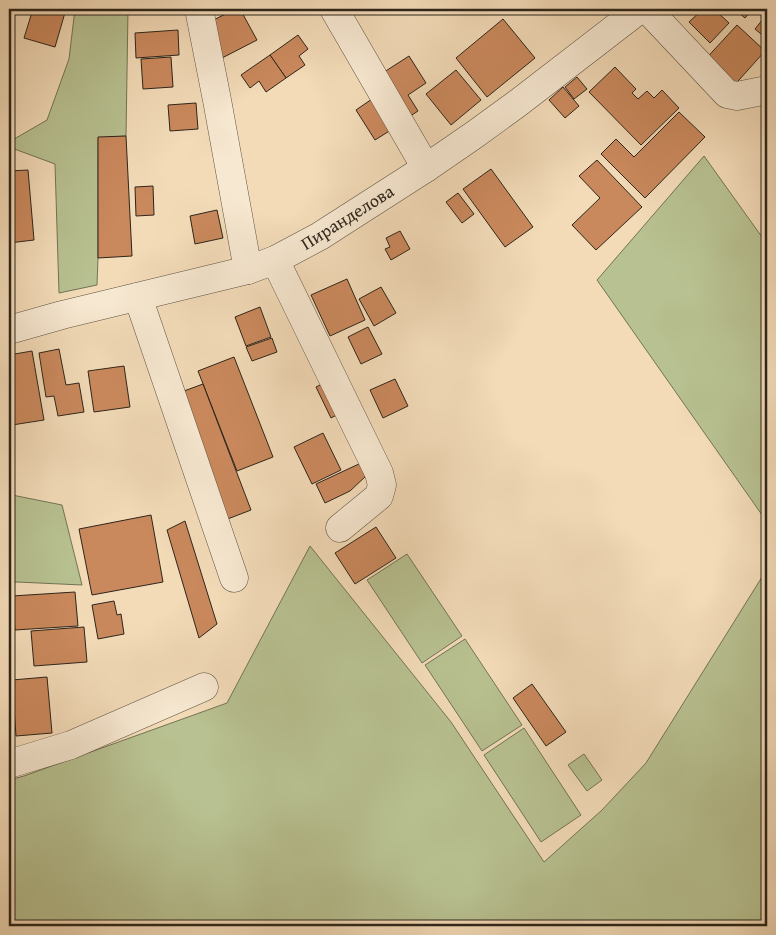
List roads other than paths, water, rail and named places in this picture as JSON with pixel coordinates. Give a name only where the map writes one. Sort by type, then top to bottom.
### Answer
[{"type":"street","points":[[199,9],[248,270]]},
{"type":"street","points":[[334,9],[426,168]]},
{"type":"street","name":"Пиранделова","points":[[9,330],[62,315],[248,270],[275,260],[320,236],[474,135],[640,9]]},
{"type":"street","points":[[647,9],[727,94],[737,96],[767,90]]},
{"type":"street","points":[[275,260],[379,473],[382,485],[379,496],[340,528]]},
{"type":"street","points":[[138,297],[234,578]]},
{"type":"street","points":[[9,764],[71,745],[204,687]]}]
